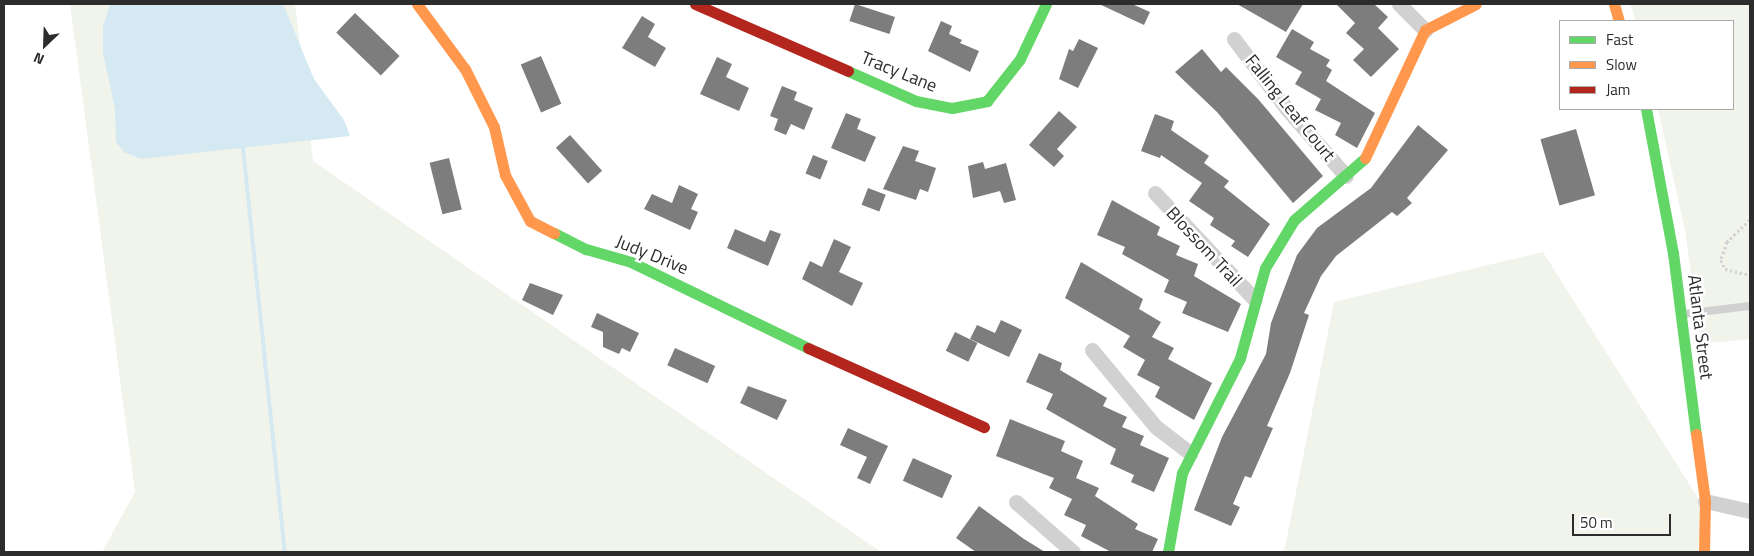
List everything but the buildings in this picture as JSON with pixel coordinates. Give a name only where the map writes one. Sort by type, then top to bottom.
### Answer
[{"type":"street","name":"Judy Drive","points":[[417,4],[465,69],[494,127],[505,175],[530,221],[586,249],[631,262],[864,374],[984,426]]},
{"type":"street","name":"Tracy Lane","points":[[695,4],[916,101],[952,108],[987,102],[998,92],[1020,59],[1046,4]]},
{"type":"street","points":[[1399,4],[1425,30]]},
{"type":"street","points":[[1168,552],[1176,495],[1190,453],[1240,358],[1255,300],[1279,240],[1294,220],[1370,153],[1380,136],[1425,30],[1476,4]]},
{"type":"street","points":[[1614,4],[1619,20]]},
{"type":"street","name":"Falling Leaf Court","points":[[1234,39],[1287,109],[1346,176]]},
{"type":"street","name":"Atlanta Street","points":[[1646,110],[1662,176],[1681,314],[1705,501],[1704,552]]},
{"type":"street","name":"Blossom Trail","points":[[1155,193],[1255,300]]},
{"type":"street","points":[[1092,350],[1156,427],[1190,453]]},
{"type":"street","points":[[1705,501],[1750,511]]},
{"type":"street","points":[[1016,502],[1073,552]]},
{"type":"lane","points":[[1681,314],[1750,306]]},
{"type":"path","points":[[1750,220],[1727,242],[1721,260],[1725,268],[1750,275]]},
{"type":"shaded area","points":[[70,4],[295,4],[313,161],[881,552],[102,552],[135,492]]},
{"type":"shaded area","points":[[1630,4],[1750,4],[1750,339],[1701,344],[1685,230],[1658,110],[1734,110],[1734,20],[1636,20]]},
{"type":"shaded area","points":[[1543,252],[1703,506],[1699,552],[1284,552],[1334,302]]},
{"type":"water","points":[[110,4],[283,4],[314,79],[344,120],[350,136],[141,159],[124,152],[116,142],[115,109],[103,53],[103,27]]},
{"type":"waterway","points":[[243,148],[285,552]]},
{"type":"traffic: fast","points":[[848,71],[916,101],[952,108],[987,101],[1020,59],[1046,4]]},
{"type":"traffic: fast","points":[[1646,110],[1673,253],[1696,434]]},
{"type":"traffic: fast","points":[[1168,552],[1182,473],[1240,358],[1265,268],[1294,220],[1365,158]]},
{"type":"traffic: fast","points":[[554,233],[586,249],[631,262],[808,348]]},
{"type":"traffic: slow","points":[[417,4],[465,69],[494,127],[505,175],[530,221],[554,233]]},
{"type":"traffic: slow","points":[[1365,158],[1425,30],[1476,4]]},
{"type":"traffic: slow","points":[[1614,4],[1619,20]]},
{"type":"traffic: slow","points":[[1696,434],[1705,501],[1704,552]]},
{"type":"traffic: jam","points":[[695,4],[848,71]]},
{"type":"traffic: jam","points":[[808,348],[984,427]]}]
